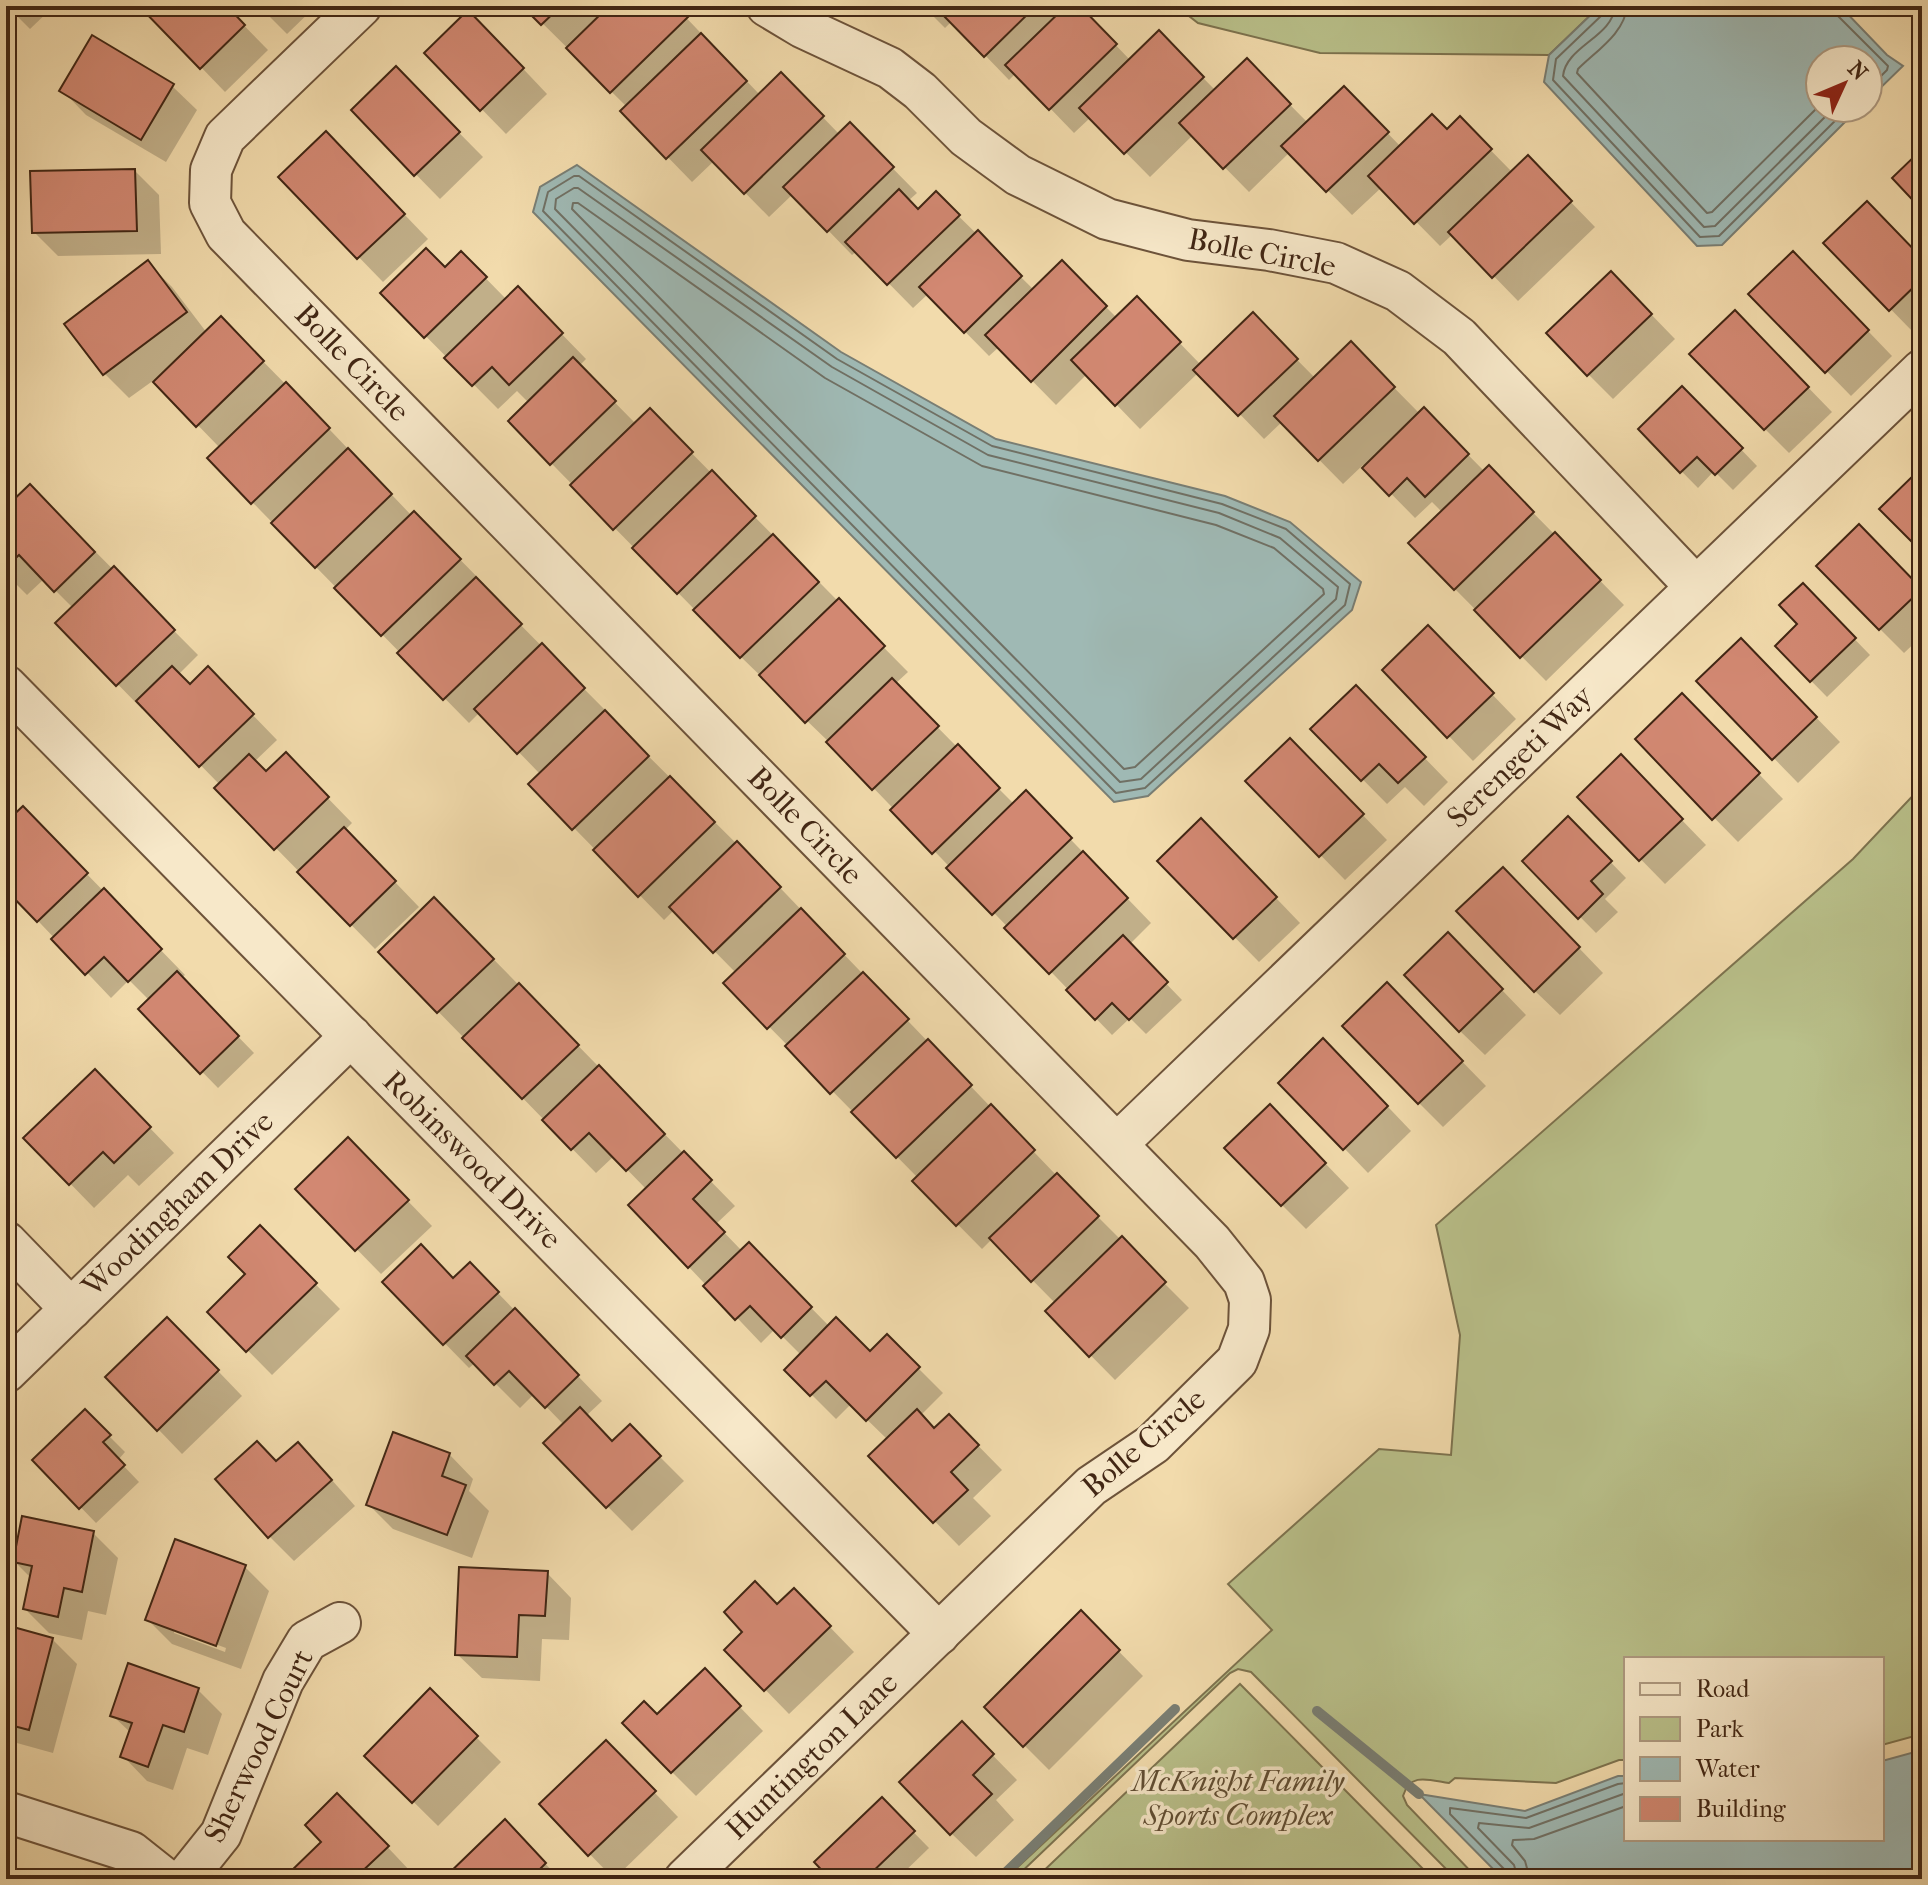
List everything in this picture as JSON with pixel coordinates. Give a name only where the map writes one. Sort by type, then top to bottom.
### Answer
[{"type":"street","name":"Bolle Circle","points":[[361,6],[225,137],[211,170],[210,203],[226,234],[1117,1144],[1212,1242],[1244,1282],[1250,1300],[1249,1329],[1237,1361],[1153,1444],[1091,1486],[939,1634]]},
{"type":"street","name":"Bolle Circle","points":[[767,6],[802,27],[890,68],[920,91],[966,137],[1018,175],[1107,219],[1188,240],[1269,250],[1336,263],[1398,291],[1459,337],[1696,587]]},
{"type":"street","name":"Serengeti Way","points":[[1117,1144],[1922,370]]},
{"type":"street","name":"Robinswood Drive","points":[[6,686],[939,1634]]},
{"type":"street","name":"Woodingham Drive","points":[[6,1372],[351,1036]]},
{"type":"street","points":[[6,1242],[71,1309]]},
{"type":"street","name":"Sherwood Court","points":[[185,1879],[221,1834],[283,1681],[307,1641],[340,1623]]},
{"type":"street","name":"Huntington Lane","points":[[685,1879],[939,1634]]},
{"type":"street","points":[[6,1812],[131,1852],[165,1879]]},
{"type":"green space","points":[[1176,6],[1600,6],[1549,55],[1320,53],[1198,23]]},
{"type":"green space","points":[[1922,786],[1922,1734],[1884,1744],[1884,1657],[1624,1657],[1624,1760],[1556,1783],[1455,1778],[1449,1783],[1421,1779],[1406,1788],[1403,1796],[1407,1805],[1478,1879],[1456,1879],[1251,1672],[1238,1669],[1230,1673],[1014,1879],[1005,1879],[1272,1630],[1228,1584],[1379,1449],[1451,1455],[1460,1335],[1436,1225],[1853,859]]},
{"type":"green space","name":"McKnight Family Sports Complex","points":[[1240,1684],[1433,1879],[1035,1879]]},
{"type":"water","points":[[1600,6],[1840,6],[1876,44],[1804,44],[1804,124],[1843,124],[1722,245],[1697,246],[1544,82],[1549,55]]},
{"type":"water","points":[[1884,52],[1903,66],[1884,84]]},
{"type":"water","points":[[577,165],[841,352],[996,439],[1225,496],[1290,522],[1361,582],[1352,610],[1148,796],[1114,802],[533,212],[540,187]]},
{"type":"water","points":[[1922,1750],[1922,1879],[1503,1879],[1419,1794],[1525,1811],[1624,1776],[1624,1841],[1884,1841],[1884,1760]]},
{"type":"building","points":[[6,6],[21,6],[12,15]]},
{"type":"building","points":[[139,6],[227,6],[245,25],[200,69]]},
{"type":"building","points":[[522,6],[561,6],[541,25]]},
{"type":"building","points":[[609,6],[677,6],[688,17],[610,93],[566,48]]},
{"type":"building","points":[[944,6],[1036,6],[984,57],[939,11]]},
{"type":"building","points":[[1066,6],[1080,6],[1117,44],[1049,110],[1005,65]]},
{"type":"building","points":[[468,10],[524,68],[480,111],[424,53]]},
{"type":"building","points":[[1159,30],[1204,77],[1124,154],[1079,108]]},
{"type":"building","points":[[701,33],[747,81],[666,159],[620,111]]},
{"type":"building","points":[[92,35],[174,84],[141,140],[59,91]]},
{"type":"building","points":[[1247,58],[1291,104],[1223,169],[1179,123]]},
{"type":"building","points":[[396,66],[460,132],[414,176],[351,110]]},
{"type":"building","points":[[781,72],[824,116],[744,194],[701,150]]},
{"type":"building","points":[[1344,86],[1389,132],[1326,192],[1281,146]]},
{"type":"building","points":[[1432,114],[1447,129],[1460,116],[1492,149],[1414,224],[1368,176]]},
{"type":"building","points":[[850,122],[894,167],[827,232],[783,187]]},
{"type":"building","points":[[326,131],[405,214],[357,259],[278,177]]},
{"type":"building","points":[[1922,149],[1922,210],[1892,178]]},
{"type":"building","points":[[1528,155],[1572,201],[1492,278],[1448,232]]},
{"type":"building","points":[[135,169],[137,231],[32,233],[30,171]]},
{"type":"building","points":[[899,189],[918,209],[936,191],[960,215],[887,285],[845,242]]},
{"type":"building","points":[[1867,201],[1922,258],[1922,279],[1889,311],[1823,243]]},
{"type":"building","points":[[978,230],[1022,276],[964,333],[919,287]]},
{"type":"building","points":[[426,248],[445,267],[461,251],[487,277],[424,338],[380,293]]},
{"type":"building","points":[[1793,251],[1869,330],[1825,373],[1748,294]]},
{"type":"building","points":[[148,260],[187,312],[103,375],[64,324]]},
{"type":"building","points":[[1062,260],[1107,306],[1031,382],[985,335]]},
{"type":"building","points":[[1611,271],[1652,314],[1587,376],[1546,333]]},
{"type":"building","points":[[518,286],[563,333],[509,385],[492,367],[472,386],[444,358]]},
{"type":"building","points":[[1137,296],[1181,342],[1115,406],[1071,360]]},
{"type":"building","points":[[1735,310],[1809,387],[1764,430],[1689,354]]},
{"type":"building","points":[[1253,312],[1298,359],[1238,416],[1193,370]]},
{"type":"building","points":[[221,316],[264,361],[196,427],[153,382]]},
{"type":"building","points":[[1351,341],[1395,387],[1318,461],[1274,416]]},
{"type":"building","points":[[573,357],[616,401],[550,465],[508,421]]},
{"type":"building","points":[[286,382],[330,428],[251,504],[207,458]]},
{"type":"building","points":[[1682,386],[1743,448],[1715,475],[1697,457],[1680,473],[1638,429]]},
{"type":"building","points":[[1424,407],[1469,454],[1425,497],[1407,478],[1389,496],[1362,468]]},
{"type":"building","points":[[650,408],[693,452],[613,530],[570,485]]},
{"type":"building","points":[[348,448],[392,494],[315,568],[271,523]]},
{"type":"building","points":[[1489,465],[1534,512],[1454,590],[1408,543]]},
{"type":"building","points":[[1922,467],[1922,552],[1879,509]]},
{"type":"building","points":[[712,470],[756,516],[677,594],[632,548]]},
{"type":"building","points":[[30,484],[95,552],[54,592],[19,555],[6,567],[6,507]]},
{"type":"building","points":[[414,511],[461,559],[381,636],[334,588]]},
{"type":"building","points":[[1859,524],[1922,589],[1879,630],[1816,566]]},
{"type":"building","points":[[1555,532],[1601,580],[1520,658],[1474,610]]},
{"type":"building","points":[[773,534],[819,582],[740,658],[693,610]]},
{"type":"building","points":[[114,566],[175,630],[116,686],[55,623]]},
{"type":"building","points":[[476,577],[522,624],[443,700],[397,653]]},
{"type":"building","points":[[1803,583],[1856,638],[1810,682],[1775,646],[1797,624],[1779,605]]},
{"type":"building","points":[[839,598],[885,646],[805,723],[759,675]]},
{"type":"building","points":[[1428,625],[1494,693],[1447,738],[1382,670]]},
{"type":"building","points":[[1741,638],[1817,717],[1772,760],[1696,681]]},
{"type":"building","points":[[542,643],[585,688],[517,754],[474,709]]},
{"type":"building","points":[[172,666],[190,684],[208,666],[254,714],[199,767],[136,701]]},
{"type":"building","points":[[892,678],[939,726],[872,790],[826,742]]},
{"type":"building","points":[[1356,685],[1426,757],[1398,783],[1379,764],[1361,781],[1310,729]]},
{"type":"building","points":[[1682,693],[1760,773],[1712,820],[1635,739]]},
{"type":"building","points":[[605,710],[649,756],[572,830],[528,784]]},
{"type":"building","points":[[1290,738],[1364,814],[1319,857],[1245,781]]},
{"type":"building","points":[[958,744],[1000,788],[932,854],[890,810]]},
{"type":"building","points":[[286,752],[329,797],[274,850],[214,788],[249,754],[266,771]]},
{"type":"building","points":[[1621,754],[1683,819],[1639,861],[1577,797]]},
{"type":"building","points":[[670,776],[715,822],[638,897],[593,850]]},
{"type":"building","points":[[1026,790],[1072,838],[992,915],[946,868]]},
{"type":"building","points":[[23,806],[88,873],[37,922],[6,890],[6,822]]},
{"type":"building","points":[[1568,816],[1612,861],[1591,881],[1603,894],[1578,919],[1522,861]]},
{"type":"building","points":[[1201,818],[1277,897],[1233,939],[1157,861]]},
{"type":"building","points":[[344,827],[396,881],[350,926],[297,872]]},
{"type":"building","points":[[737,841],[781,887],[713,953],[669,907]]},
{"type":"building","points":[[1083,851],[1128,898],[1049,974],[1004,928]]},
{"type":"building","points":[[1503,867],[1580,947],[1534,992],[1456,911]]},
{"type":"building","points":[[104,888],[162,949],[128,982],[104,957],[85,975],[51,939]]},
{"type":"building","points":[[434,897],[494,959],[437,1013],[378,952]]},
{"type":"building","points":[[801,908],[845,954],[767,1029],[723,983]]},
{"type":"building","points":[[1448,932],[1503,989],[1459,1032],[1404,975]]},
{"type":"building","points":[[1123,935],[1168,982],[1129,1020],[1112,1003],[1095,1020],[1066,990]]},
{"type":"building","points":[[177,971],[239,1036],[200,1074],[138,1009]]},
{"type":"building","points":[[863,972],[909,1019],[830,1094],[785,1046]]},
{"type":"building","points":[[1387,982],[1463,1061],[1418,1104],[1342,1026]]},
{"type":"building","points":[[519,983],[579,1045],[522,1099],[462,1038]]},
{"type":"building","points":[[1323,1038],[1388,1106],[1343,1150],[1278,1083]]},
{"type":"building","points":[[928,1039],[972,1085],[896,1158],[851,1112]]},
{"type":"building","points":[[599,1065],[665,1134],[626,1171],[589,1133],[571,1150],[542,1120]]},
{"type":"building","points":[[95,1069],[151,1127],[114,1163],[103,1152],[69,1185],[23,1138]]},
{"type":"building","points":[[991,1104],[1035,1150],[956,1226],[912,1181]]},
{"type":"building","points":[[1270,1104],[1326,1163],[1281,1206],[1224,1148]]},
{"type":"building","points":[[348,1137],[409,1200],[355,1251],[295,1189]]},
{"type":"building","points":[[684,1151],[712,1180],[693,1199],[725,1232],[688,1268],[628,1205]]},
{"type":"building","points":[[1057,1173],[1099,1216],[1031,1282],[989,1238]]},
{"type":"building","points":[[260,1225],[317,1283],[246,1352],[207,1312],[245,1274],[228,1257]]},
{"type":"building","points":[[1122,1236],[1166,1282],[1089,1357],[1045,1311]]},
{"type":"building","points":[[749,1242],[812,1307],[781,1338],[750,1306],[735,1320],[703,1286]]},
{"type":"building","points":[[421,1244],[453,1278],[470,1262],[499,1292],[443,1345],[382,1282]]},
{"type":"building","points":[[515,1308],[579,1375],[545,1408],[509,1371],[494,1385],[466,1356]]},
{"type":"building","points":[[167,1317],[219,1370],[157,1431],[105,1377]]},
{"type":"building","points":[[836,1317],[870,1351],[887,1334],[920,1367],[866,1421],[826,1381],[810,1396],[784,1370]]},
{"type":"building","points":[[580,1407],[612,1441],[630,1424],[661,1456],[606,1508],[543,1443]]},
{"type":"building","points":[[85,1409],[111,1435],[103,1442],[125,1465],[79,1509],[32,1460]]},
{"type":"building","points":[[917,1409],[934,1428],[949,1414],[979,1445],[951,1472],[968,1490],[933,1523],[868,1456]]},
{"type":"building","points":[[393,1432],[450,1453],[442,1476],[466,1485],[447,1535],[366,1505]]},
{"type":"building","points":[[257,1441],[276,1461],[298,1442],[332,1480],[268,1538],[215,1479]]},
{"type":"building","points":[[22,1516],[94,1531],[82,1592],[64,1588],[58,1617],[23,1609],[32,1566],[13,1562]]},
{"type":"building","points":[[175,1539],[246,1565],[216,1646],[145,1620]]},
{"type":"building","points":[[459,1567],[548,1571],[545,1616],[519,1615],[517,1657],[455,1655]]},
{"type":"building","points":[[755,1581],[777,1604],[794,1588],[831,1626],[764,1691],[724,1650],[742,1632],[724,1612]]},
{"type":"building","points":[[1081,1610],[1120,1650],[1023,1747],[984,1707]]},
{"type":"building","points":[[6,1625],[53,1638],[29,1730],[6,1724]]},
{"type":"building","points":[[128,1663],[199,1688],[184,1732],[163,1725],[148,1767],[120,1757],[132,1723],[110,1716]]},
{"type":"building","points":[[705,1668],[741,1706],[671,1773],[622,1723],[644,1701],[657,1714]]},
{"type":"building","points":[[430,1688],[478,1736],[412,1803],[364,1756]]},
{"type":"building","points":[[962,1721],[994,1754],[973,1775],[992,1794],[950,1835],[899,1782]]},
{"type":"building","points":[[606,1740],[656,1791],[588,1856],[539,1804]]},
{"type":"building","points":[[337,1793],[389,1846],[354,1879],[293,1879],[288,1874],[321,1842],[305,1825]]},
{"type":"building","points":[[882,1797],[915,1831],[865,1879],[830,1879],[814,1862]]},
{"type":"building","points":[[505,1819],[546,1863],[530,1879],[443,1879]]},
{"type":"waterway","points":[[999,1879],[1175,1709]]},
{"type":"waterway","points":[[1317,1711],[1419,1794]]}]
